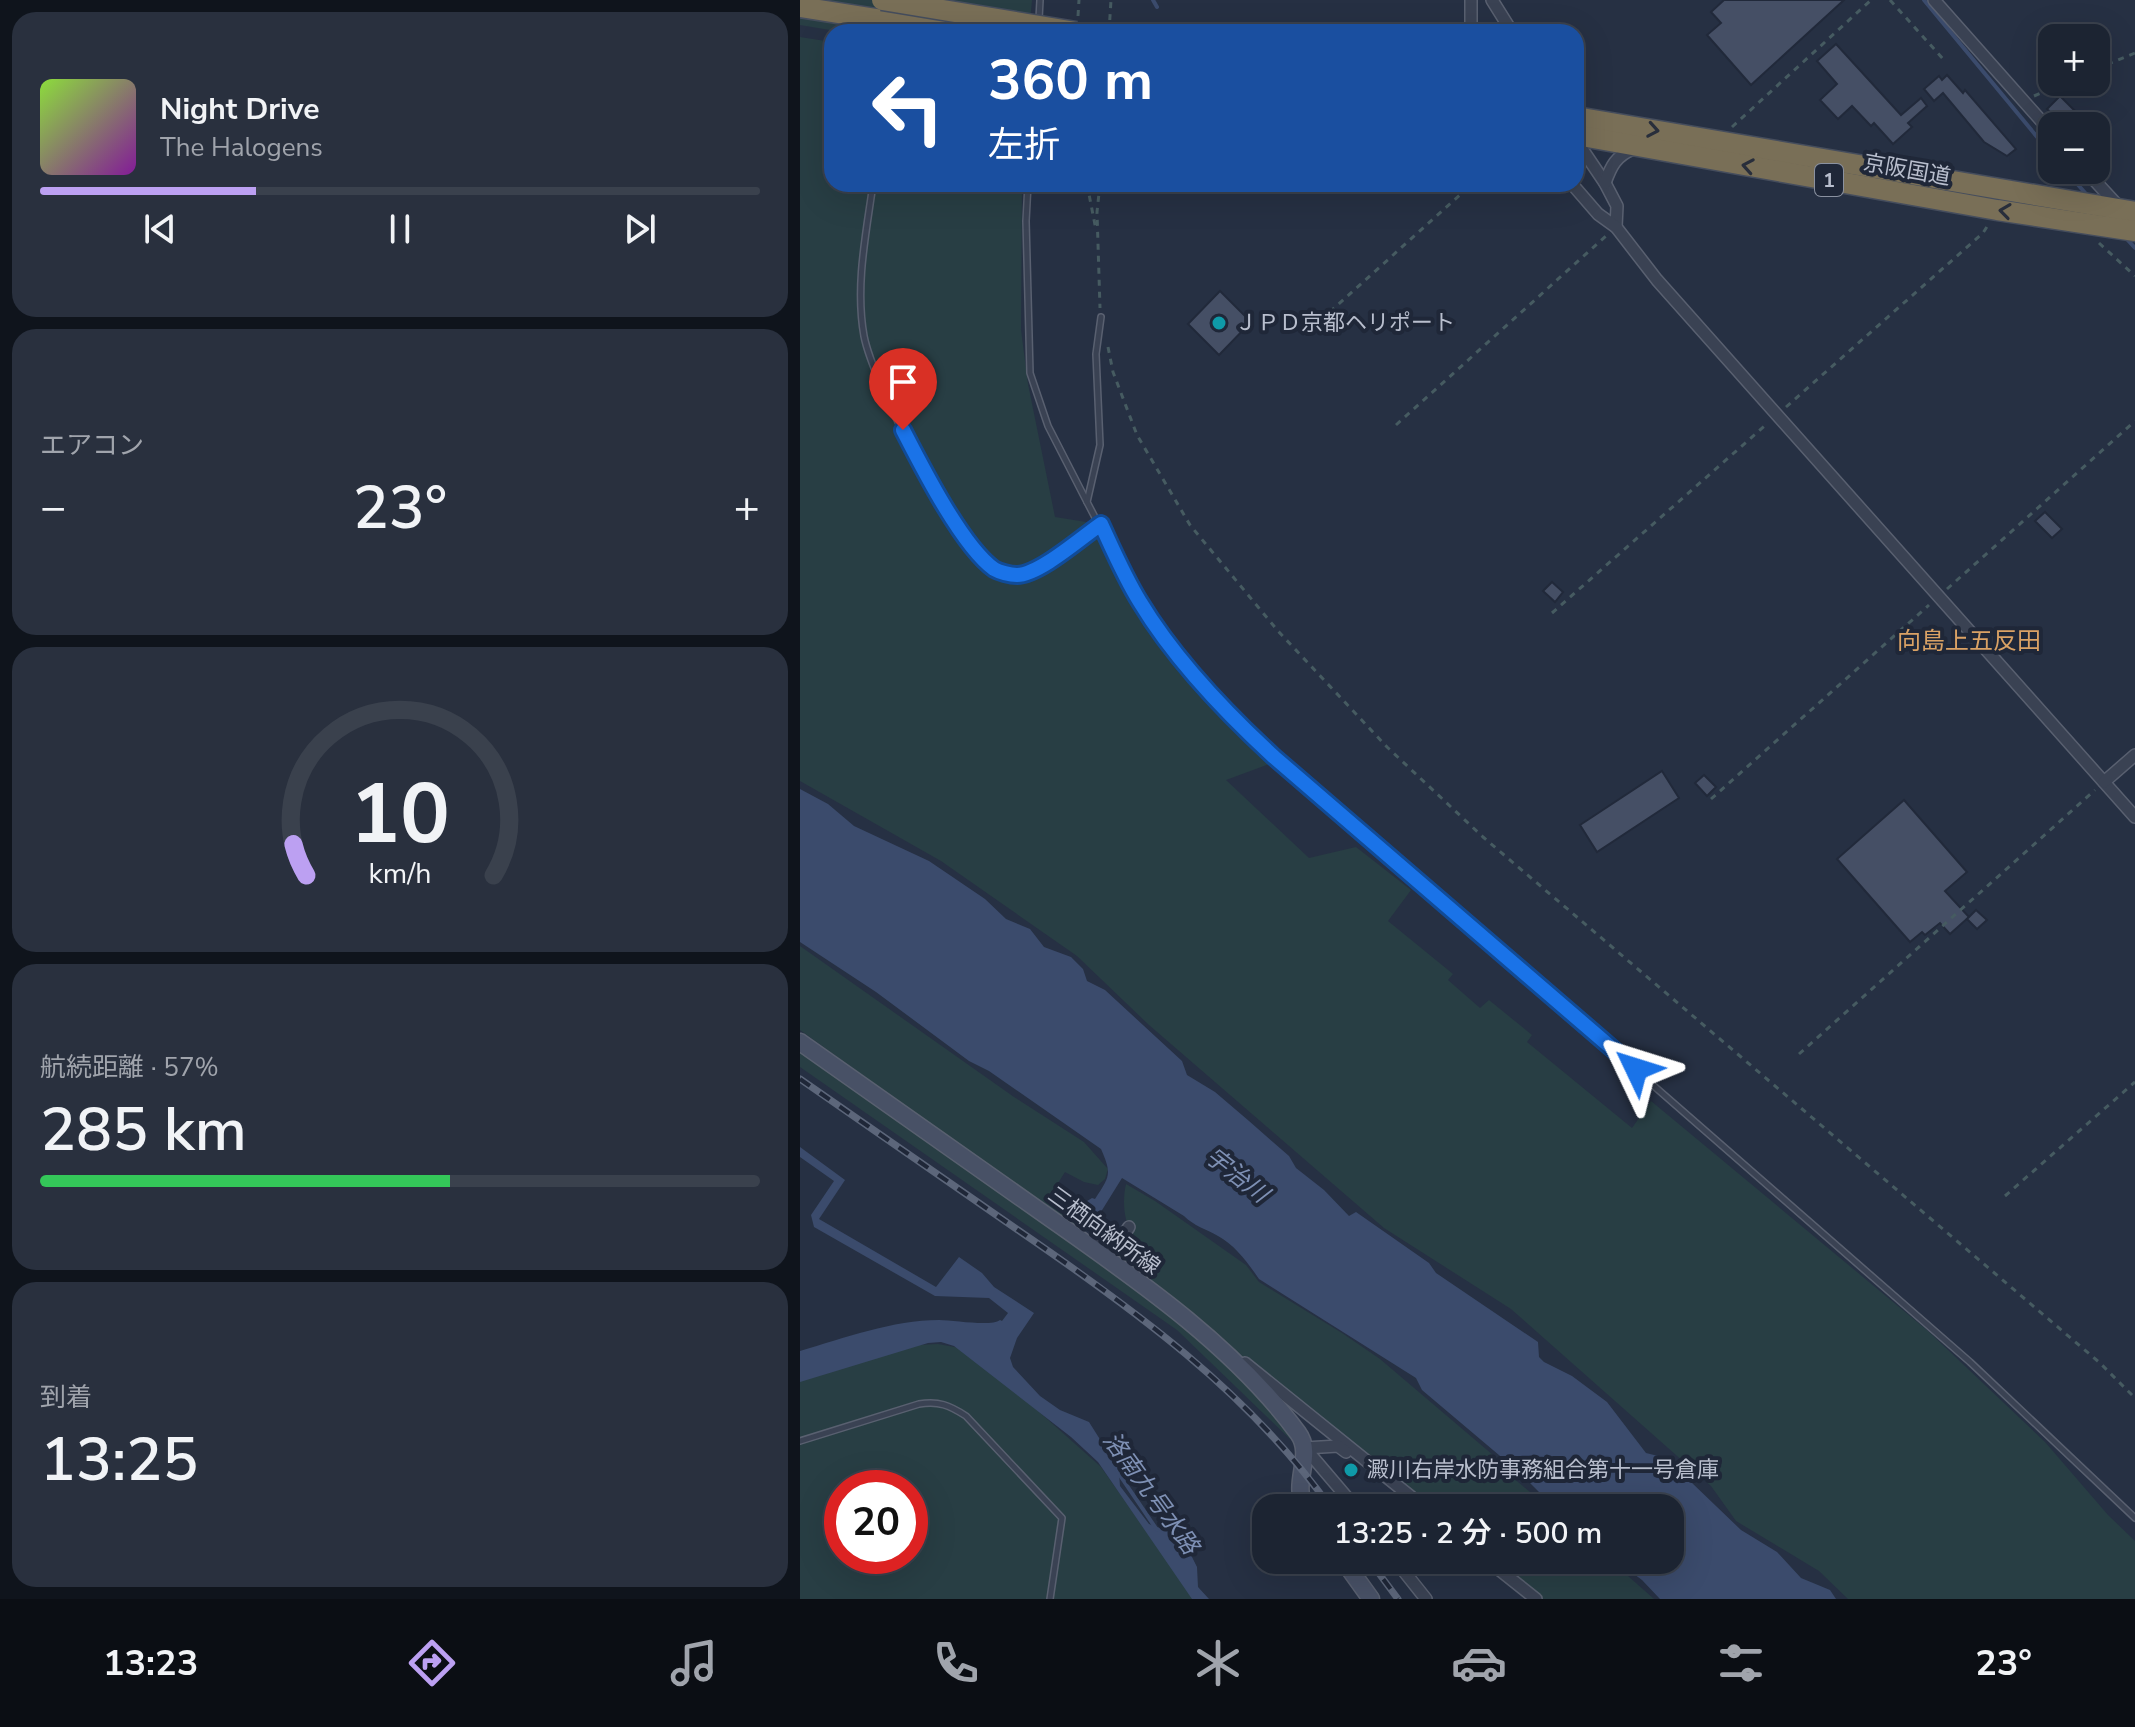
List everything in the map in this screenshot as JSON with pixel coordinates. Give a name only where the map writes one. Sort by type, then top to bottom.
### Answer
[{"type":"highway","points":[[882,0],[1028,24]]},
{"type":"highway","points":[[800,7],[907,24]]},
{"type":"highway","name":"京阪国道","points":[[1584,118],[2067,201],[2128,218]]},
{"type":"highway","name":"京阪国道","points":[[1584,139],[1997,210],[2082,221],[2128,218]]},
{"type":"main road","name":"三栖向納所線","points":[[800,1042],[1084,1242],[1200,1331],[1279,1410],[1301,1437],[1305,1448]]},
{"type":"main road","points":[[1300,1494],[1305,1448]]},
{"type":"main road","points":[[1353,1574],[1371,1599]]},
{"type":"street","points":[[1471,0],[1471,24]]},
{"type":"street","points":[[1492,0],[1507,24]]},
{"type":"street","points":[[1934,0],[2038,117]]},
{"type":"street","points":[[1605,183],[1610,167],[1619,155],[1637,147]]},
{"type":"street","points":[[1584,150],[1617,206],[1616,227]]},
{"type":"street","points":[[2098,184],[2128,218]]},
{"type":"street","points":[[1579,192],[1598,214],[1616,227],[1657,280],[2135,817]]},
{"type":"street","points":[[2104,782],[2135,755]]},
{"type":"street","points":[[1129,1227],[1117,1245],[1101,1231],[1095,1241],[1189,1314],[1405,1494]]},
{"type":"street","points":[[1305,1448],[1335,1435]]},
{"type":"street","points":[[1305,1448],[1338,1446],[1403,1494]]},
{"type":"street","points":[[1305,1448],[1344,1494]]},
{"type":"street","points":[[1406,1574],[1426,1599]]},
{"type":"street","points":[[1505,1574],[1536,1599]]},
{"type":"street","points":[[1514,1574],[1543,1599]]},
{"type":"lane","points":[[1038,24],[1040,0]]},
{"type":"lane","points":[[872,192],[862,262],[860,304],[864,338],[878,382],[928,479],[976,552],[996,571],[1020,575],[1041,566],[1101,524]]},
{"type":"lane","points":[[1028,192],[1030,373],[1048,426],[1139,602],[1187,667],[1229,715],[1970,1362],[2135,1518]]},
{"type":"lane","points":[[1087,502],[1100,445],[1096,354],[1101,317]]},
{"type":"lane","points":[[800,1441],[936,1401],[966,1416],[1062,1518],[1050,1599]]},
{"type":"path","points":[[1110,24],[1111,0]]},
{"type":"path","points":[[1717,141],[1871,0]]},
{"type":"path","points":[[1890,0],[1944,60]]},
{"type":"path","points":[[2110,63],[2135,53]]},
{"type":"path","points":[[2024,101],[2038,95]]},
{"type":"path","points":[[1089,192],[1097,237]]},
{"type":"path","points":[[1100,192],[1097,237],[1101,317]]},
{"type":"path","points":[[1312,328],[1463,192]]},
{"type":"path","points":[[1396,425],[1616,227]]},
{"type":"path","points":[[2094,239],[2135,276]]},
{"type":"path","points":[[1107,344],[1113,372],[1137,435],[1190,525],[1278,631],[1387,747],[1483,837],[2100,1363],[2135,1398]]},
{"type":"path","points":[[1711,799],[2135,421]]},
{"type":"path","points":[[1799,1054],[2104,782]]},
{"type":"path","points":[[2005,1196],[2135,1082]]},
{"type":"green space","points":[[800,0],[1032,0],[1030,24],[824,24],[824,29],[800,25]]},
{"type":"green space","points":[[800,37],[824,41],[824,192],[1022,192],[1021,330],[1028,384],[1055,517],[1086,522],[1100,536],[1175,664],[1272,763],[1226,780],[1309,858],[1356,847],[1411,890],[1388,921],[1453,974],[1448,980],[1480,1008],[1489,1000],[1532,1035],[1527,1042],[1632,1128],[1651,1101],[1928,1331],[2045,1442],[2108,1515],[2135,1541],[2135,1599],[1848,1599],[1819,1571],[1736,1521],[1711,1486],[1511,1309],[1384,1228],[1149,1025],[1077,956],[941,861],[800,781]]},
{"type":"green space","points":[[800,946],[1014,1097],[1084,1142],[1108,1169],[1105,1179],[1098,1185],[1065,1172],[1053,1191],[1094,1223],[1083,1234],[800,1030]]},
{"type":"green space","points":[[800,1052],[1100,1263],[1214,1349],[1293,1437],[1290,1439],[1177,1330],[800,1067]]},
{"type":"green space","points":[[1126,1184],[1155,1201],[1246,1265],[1259,1282],[1380,1359],[1500,1461],[1512,1477],[1532,1494],[1408,1494],[1095,1241],[1101,1231],[1118,1244],[1129,1227],[1124,1194]]},
{"type":"green space","points":[[938,1344],[965,1349],[1101,1467],[1194,1599],[800,1599],[800,1379],[919,1345]]},
{"type":"green space","points":[[1514,1574],[1626,1574],[1654,1599],[1543,1599]]},
{"type":"water","name":"宇治川","points":[[800,789],[828,804],[854,826],[929,861],[985,899],[1006,919],[1030,929],[1044,947],[1071,957],[1083,969],[1087,981],[1105,990],[1182,1061],[1187,1075],[1215,1092],[1249,1121],[1349,1216],[1356,1212],[1429,1263],[1436,1273],[1538,1342],[1539,1357],[1607,1402],[1646,1453],[1666,1458],[1741,1530],[1777,1552],[1801,1578],[1830,1590],[1836,1599],[1660,1599],[1634,1574],[1684,1574],[1684,1494],[1541,1494],[1529,1482],[1513,1474],[1506,1461],[1422,1390],[1416,1378],[1259,1279],[1241,1255],[1224,1240],[1122,1178],[1099,1215],[1086,1208],[1084,1203],[1095,1199],[1108,1175],[1101,1149],[800,942]]},
{"type":"water","points":[[800,1147],[845,1180],[819,1219],[936,1287],[959,1257],[982,1273],[994,1287],[1034,1313],[1017,1338],[1010,1358],[1013,1367],[1040,1396],[1060,1410],[1089,1422],[1101,1441],[1115,1452],[1120,1486],[1149,1524],[1168,1531],[1192,1557],[1197,1567],[1198,1587],[1209,1599],[1192,1599],[1098,1462],[1071,1437],[954,1346],[941,1342],[928,1343],[800,1382],[800,1351],[904,1323],[939,1320],[989,1323],[1002,1321],[1008,1313],[989,1298],[935,1296],[814,1227],[811,1215],[834,1181],[800,1157]]},
{"type":"building","points":[[1724,0],[1844,0],[1751,85],[1707,35],[1721,23],[1711,12]]},
{"type":"building","points":[[1836,44],[1901,115],[1921,98],[1927,106],[1908,123],[1912,127],[1893,144],[1874,123],[1871,126],[1852,106],[1838,119],[1820,100],[1837,84],[1817,61]]},
{"type":"building","points":[[1947,75],[1963,93],[1965,90],[2016,149],[2007,156],[1984,142],[1943,93],[1934,101],[1924,89],[1939,76],[1942,80]]},
{"type":"building","points":[[2060,96],[2076,112],[2050,112],[2047,109]]},
{"type":"building","name":"ＪＰＤ京都ヘリポート","points":[[1220,291],[1251,322],[1219,355],[1188,324]]},
{"type":"building","points":[[2045,512],[2062,529],[2052,538],[2035,521]]},
{"type":"building","points":[[1552,582],[1563,592],[1555,602],[1543,591]]},
{"type":"building","points":[[1662,771],[1679,798],[1597,852],[1580,825]]},
{"type":"building","points":[[1704,775],[1716,787],[1707,796],[1695,783]]},
{"type":"building","points":[[1904,800],[1967,872],[1945,891],[1969,917],[1950,934],[1940,923],[1910,942],[1837,859]]},
{"type":"building","points":[[1976,910],[1987,920],[1977,929],[1967,919]]},
{"type":"waterway","points":[[1153,0],[1157,7]]},
{"type":"waterway","points":[[1924,0],[2038,138]]},
{"type":"waterway","points":[[2077,184],[2087,195]]},
{"type":"waterway","points":[[2125,237],[2135,248]]},
{"type":"waterway","name":"洛南九号水路","points":[[1117,1471],[1157,1530]]},
{"type":"railway","points":[[800,1079],[1145,1321],[1186,1354],[1263,1426],[1320,1494]]},
{"type":"railway","points":[[1379,1574],[1398,1599]]},
{"type":"place","name":"ＪＰＤ京都ヘリポート","points":[[1219,323]]},
{"type":"place","name":"澱川右岸水防事務組合第十一号倉庫","points":[[1351,1470]]},
{"type":"district","name":"向島上五反田","points":[[1969,641]]},
{"type":"route","points":[[903,430],[928,479],[976,552],[996,571],[1020,575],[1041,566],[1101,524],[1139,602],[1187,667],[1229,715],[1636,1069]]}]
